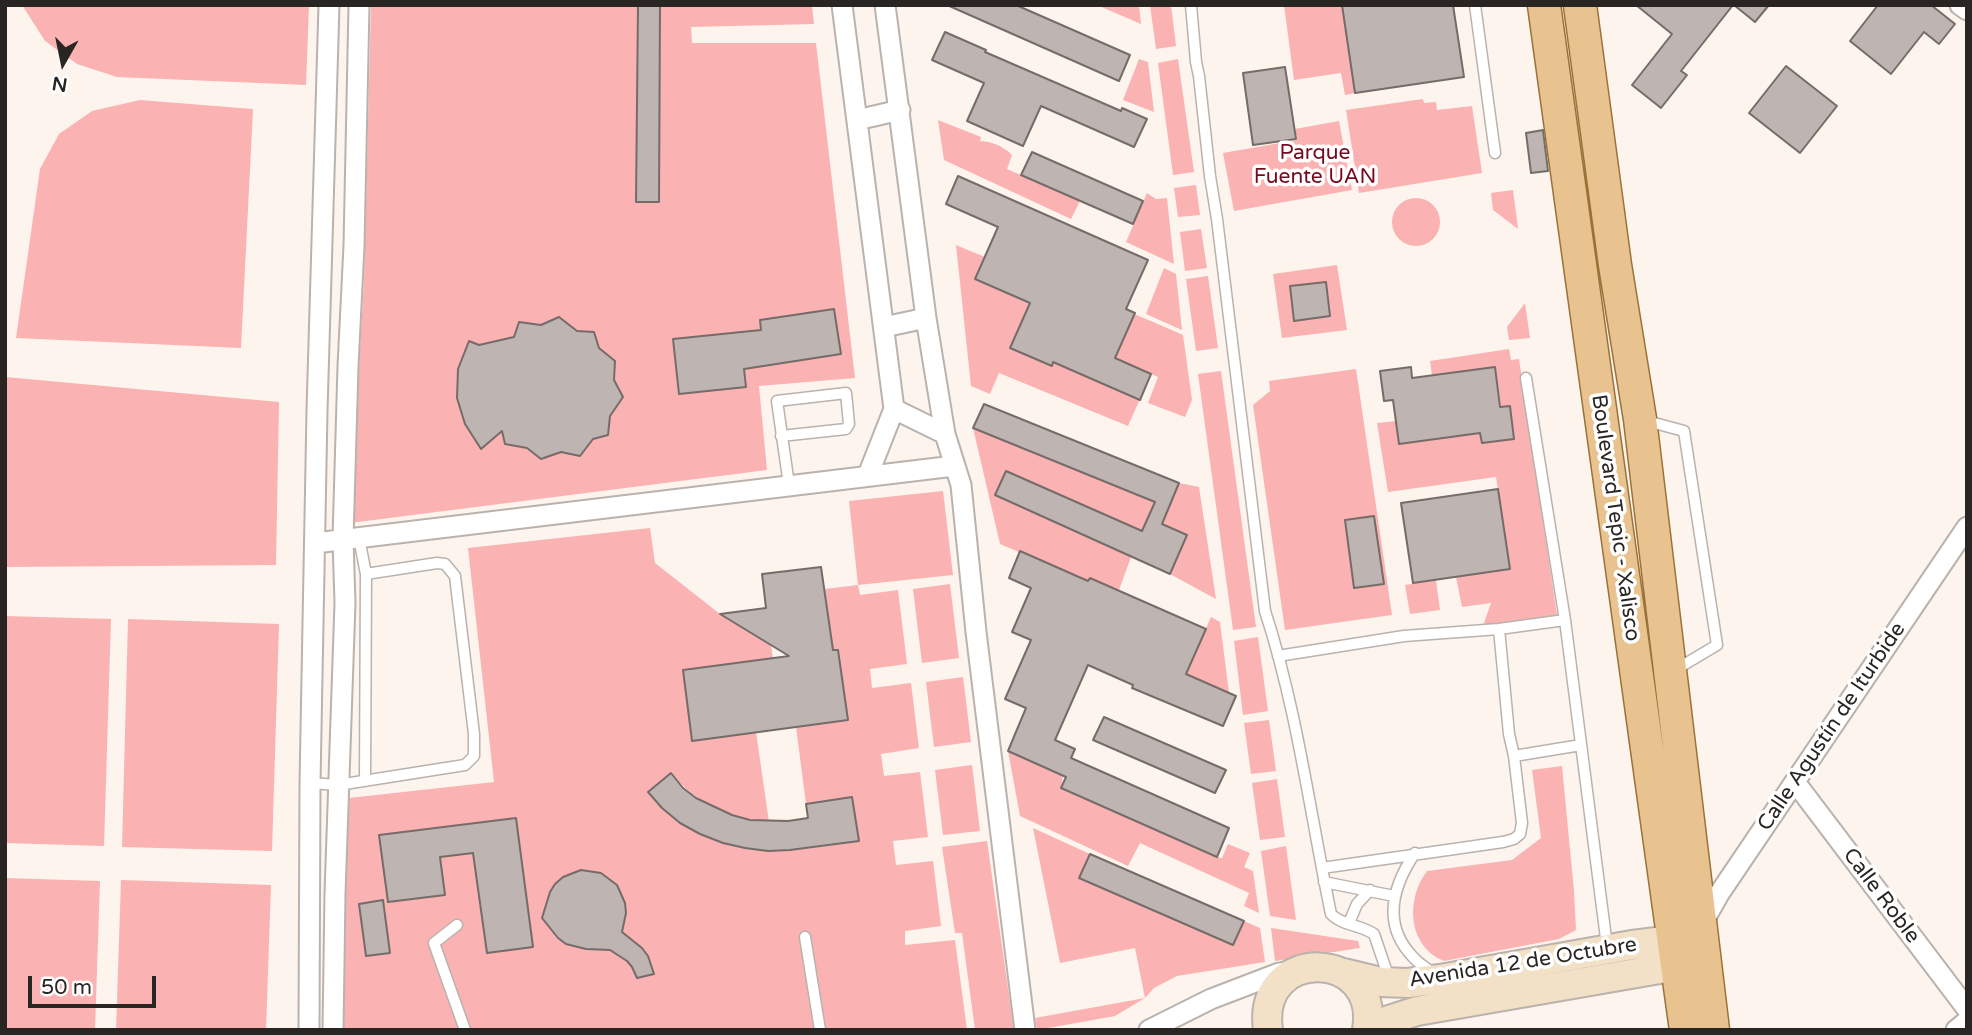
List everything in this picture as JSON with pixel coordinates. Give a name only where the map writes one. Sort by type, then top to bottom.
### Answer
[{"type":"main road","name":"Boulevard Tepic - Xalisco","points":[[1544,5],[1683,944],[1713,1030]]},
{"type":"main road","name":"Boulevard Tepic - Xalisco","points":[[1580,5],[1615,265],[1640,419],[1669,674],[1686,1030]]},
{"type":"main road","name":"Avenida 12 de Octubre","points":[[1309,967],[1327,967],[1381,982],[1440,979],[1607,949],[1683,944]]},
{"type":"main road","name":"Avenida 12 de Octubre","points":[[1375,1030],[1389,1020],[1415,1020],[1683,944]]},
{"type":"main road","points":[[1268,1030],[1267,1010],[1274,990],[1289,975],[1309,967]]},
{"type":"main road","points":[[1344,973],[1357,985],[1366,1000],[1369,1017],[1367,1030]]},
{"type":"street","points":[[309,1030],[310,783],[317,411],[329,5]]},
{"type":"street","points":[[333,1030],[338,785],[345,603],[351,539],[359,5]]},
{"type":"street","points":[[842,5],[894,409],[868,475]]},
{"type":"street","points":[[885,5],[926,318],[945,435],[961,485],[976,632],[1026,1030]]},
{"type":"street","points":[[1960,5],[1966,8]]},
{"type":"street","points":[[327,87],[357,88]]},
{"type":"street","points":[[857,120],[900,110]]},
{"type":"street","points":[[322,248],[354,246]]},
{"type":"street","points":[[884,327],[926,318]]},
{"type":"street","points":[[317,411],[352,409]]},
{"type":"street","points":[[894,409],[945,435]]},
{"type":"street","points":[[315,543],[954,466]]},
{"type":"street","name":"Calle Agustín de Iturbide","points":[[1683,944],[1963,542]]},
{"type":"street","points":[[315,604],[345,603]]},
{"type":"street","name":"Calle Roble","points":[[1795,782],[1967,1009]]},
{"type":"street","points":[[311,889],[335,894]]},
{"type":"street","points":[[1149,1030],[1211,999],[1279,973],[1309,967]]},
{"type":"street","points":[[1956,1030],[1967,1021]]},
{"type":"lane","points":[[1191,5],[1265,611],[1302,759],[1331,914],[1336,919],[1374,934],[1391,982]]},
{"type":"lane","points":[[1475,5],[1495,153]]},
{"type":"lane","points":[[1526,378],[1565,620],[1607,949]]},
{"type":"lane","points":[[781,436],[846,429],[849,424],[846,393],[777,401],[781,436],[789,485]]},
{"type":"lane","points":[[1640,419],[1684,431],[1717,645],[1669,674]]},
{"type":"lane","points":[[351,539],[366,574],[365,781]]},
{"type":"lane","points":[[310,783],[338,785],[465,765],[474,756],[474,733],[455,576],[445,564],[438,563],[366,574]]},
{"type":"lane","points":[[1278,656],[1404,636],[1499,629],[1565,620]]},
{"type":"lane","points":[[1322,868],[1514,839],[1520,834],[1522,823],[1509,734],[1499,629]]},
{"type":"lane","points":[[1514,756],[1581,745]]},
{"type":"lane","points":[[1415,853],[1405,867],[1394,896],[1395,927],[1403,945],[1414,959],[1440,979]]},
{"type":"lane","points":[[1324,882],[1394,896]]},
{"type":"lane","points":[[1349,923],[1357,904],[1370,890]]},
{"type":"lane","points":[[457,925],[434,943],[465,1030]]},
{"type":"lane","points":[[805,937],[820,1030]]},
{"type":"green space","points":[[22,5],[309,5],[306,85],[117,77],[77,64],[45,41]]},
{"type":"green space","points":[[371,5],[812,5],[814,24],[691,27],[692,43],[816,43],[855,378],[759,386],[767,470],[350,523],[364,280]]},
{"type":"green space","points":[[1097,5],[1139,5],[1141,24]]},
{"type":"green space","points":[[1150,5],[1171,5],[1176,46],[1156,49]]},
{"type":"green space","points":[[1284,5],[1342,5],[1355,93],[1345,95],[1341,73],[1294,80]]},
{"type":"green space","points":[[1139,59],[1148,62],[1154,112],[1123,100]]},
{"type":"green space","points":[[1178,59],[1194,172],[1173,175],[1158,63]]},
{"type":"green space","points":[[1423,99],[1424,103],[1436,102],[1437,110],[1472,106],[1482,173],[1359,193],[1346,110]]},
{"type":"green space","points":[[140,100],[253,109],[241,348],[16,338],[40,169],[59,134],[92,111]]},
{"type":"green space","points":[[938,120],[981,137],[980,141],[1005,149],[1012,155],[1007,169],[1080,201],[1071,219],[944,160]]},
{"type":"green space","name":"Parque Fuente UAN","points":[[1339,121],[1352,190],[1234,211],[1223,153],[1297,140],[1295,129]]},
{"type":"green space","points":[[1196,185],[1200,215],[1178,217],[1174,188]]},
{"type":"green space","points":[[1513,190],[1518,229],[1493,210],[1491,193]]},
{"type":"green space","points":[[1147,193],[1156,199],[1167,198],[1174,264],[1126,242]]},
{"type":"green space","points":[[1416,198],[1433,205],[1440,222],[1433,239],[1416,246],[1399,239],[1392,222],[1399,205]]},
{"type":"green space","points":[[1201,229],[1207,268],[1185,271],[1180,232]]},
{"type":"green space","points":[[956,245],[1183,335],[1192,400],[1185,417],[1148,403],[1158,377],[1151,374],[1128,426],[999,373],[990,394],[971,386]]},
{"type":"green space","points":[[1337,265],[1347,330],[1282,338],[1273,274]]},
{"type":"green space","points":[[1164,268],[1176,274],[1182,330],[1146,314]]},
{"type":"green space","points":[[1208,276],[1218,348],[1196,351],[1186,279]]},
{"type":"green space","points":[[1525,303],[1530,338],[1509,340],[1507,327]]},
{"type":"green space","points":[[1509,349],[1511,360],[1519,359],[1557,615],[1483,626],[1491,603],[1462,607],[1456,577],[1510,569],[1496,477],[1388,492],[1377,423],[1396,421],[1400,444],[1480,433],[1482,443],[1514,439],[1510,406],[1500,407],[1495,367],[1432,375],[1430,361]]},
{"type":"green space","points":[[1356,369],[1392,615],[1285,630],[1253,405],[1270,391],[1269,381]]},
{"type":"green space","points":[[1221,371],[1256,627],[1233,630],[1198,374]]},
{"type":"green space","points":[[5,377],[279,402],[276,565],[5,567]]},
{"type":"green space","points":[[973,428],[1168,507],[1179,483],[1199,487],[1216,599],[1170,574],[1148,518],[1119,590],[1090,578],[1088,581],[1000,544]]},
{"type":"green space","points":[[943,491],[953,575],[858,585],[849,501]]},
{"type":"green space","points":[[650,528],[655,563],[720,614],[764,641],[770,640],[773,658],[683,670],[692,740],[756,732],[769,822],[740,817],[715,808],[692,793],[671,773],[648,792],[670,814],[694,830],[719,841],[772,850],[829,846],[858,840],[852,797],[806,804],[796,727],[848,720],[838,650],[833,650],[825,589],[858,585],[860,595],[898,590],[907,664],[870,669],[872,688],[911,683],[919,748],[881,754],[884,776],[920,772],[928,837],[893,841],[896,865],[933,861],[941,926],[905,931],[905,945],[955,940],[967,1030],[333,1030],[340,799],[494,782],[468,548]]},
{"type":"green space","points":[[1436,580],[1440,610],[1410,614],[1405,585]]},
{"type":"green space","points":[[950,584],[959,658],[922,663],[913,589]]},
{"type":"green space","points":[[5,616],[111,619],[104,846],[5,843]]},
{"type":"green space","points":[[1211,617],[1220,622],[1229,693],[1183,673],[1191,662]]},
{"type":"green space","points":[[128,619],[279,624],[272,851],[122,847]]},
{"type":"green space","points":[[1258,637],[1268,711],[1243,715],[1234,641]]},
{"type":"green space","points":[[963,677],[971,742],[934,747],[926,682]]},
{"type":"green space","points":[[1269,720],[1276,771],[1251,774],[1244,723]]},
{"type":"green space","points":[[1008,751],[1063,775],[1061,789],[1217,857],[1222,858],[1228,844],[1250,853],[1244,867],[1253,871],[1259,913],[1244,906],[1249,893],[1140,843],[1128,866],[1020,816]]},
{"type":"green space","points":[[972,765],[980,831],[943,835],[935,770]]},
{"type":"green space","points":[[1562,766],[1576,930],[1559,939],[1444,961],[1432,954],[1417,934],[1413,909],[1415,895],[1427,871],[1512,860],[1541,838],[1532,770]]},
{"type":"green space","points":[[1277,779],[1285,837],[1260,840],[1252,783]]},
{"type":"green space","points":[[1033,828],[1090,854],[1080,878],[1233,945],[1244,921],[1260,928],[1265,962],[1177,976],[1154,988],[1145,998],[1135,948],[1060,963]]},
{"type":"green space","points":[[987,841],[1014,1030],[975,1030],[962,933],[955,933],[942,847]]},
{"type":"green space","points":[[1286,846],[1296,920],[1270,916],[1261,851]]},
{"type":"green space","points":[[5,878],[100,881],[95,1030],[5,1030]]},
{"type":"green space","points":[[121,880],[271,885],[266,1030],[116,1030]]},
{"type":"green space","points":[[1271,928],[1358,941],[1360,948],[1275,961]]},
{"type":"green space","points":[[1145,998],[1115,1016],[1037,1030],[1035,1018]]},
{"type":"building","points":[[638,5],[660,5],[659,202],[636,202]]},
{"type":"building","points":[[947,5],[1016,5],[1130,55],[1119,81]]},
{"type":"building","points":[[1342,5],[1453,5],[1464,77],[1355,93]]},
{"type":"building","points":[[1636,5],[1733,5],[1681,71],[1687,75],[1661,108],[1632,85],[1672,34]]},
{"type":"building","points":[[1734,5],[1769,5],[1755,22]]},
{"type":"building","points":[[1878,5],[1931,5],[1955,24],[1939,44],[1924,32],[1891,74],[1850,41]]},
{"type":"building","points":[[945,32],[1121,111],[1122,108],[1147,119],[1134,147],[1041,106],[1023,146],[967,121],[984,83],[932,60]]},
{"type":"building","points":[[1786,66],[1837,106],[1800,153],[1749,113]]},
{"type":"building","points":[[1285,67],[1296,139],[1253,145],[1243,73]]},
{"type":"building","points":[[1543,130],[1548,171],[1531,173],[1526,133]]},
{"type":"building","points":[[1032,152],[1143,201],[1133,224],[1021,175]]},
{"type":"building","points":[[958,176],[1148,260],[1126,309],[1135,313],[1115,358],[1151,374],[1140,400],[1053,362],[1052,366],[1010,348],[1030,303],[975,279],[998,227],[946,204]]},
{"type":"building","points":[[1326,282],[1330,316],[1294,321],[1290,286]]},
{"type":"building","points":[[834,309],[841,354],[744,369],[746,387],[679,394],[673,339],[761,330],[760,320]]},
{"type":"building","points":[[559,317],[577,331],[594,332],[599,348],[615,361],[614,380],[623,397],[610,416],[608,435],[593,439],[580,456],[561,452],[541,459],[527,448],[505,444],[502,431],[481,449],[465,424],[457,398],[458,369],[469,341],[479,345],[514,337],[519,322],[541,325]]},
{"type":"building","points":[[1411,367],[1412,378],[1495,367],[1500,407],[1510,406],[1514,439],[1482,443],[1480,433],[1399,444],[1393,400],[1384,401],[1380,371]]},
{"type":"building","points":[[984,404],[1179,483],[1162,524],[1187,535],[1170,574],[995,495],[1006,471],[1142,531],[1155,502],[973,428]]},
{"type":"building","points":[[1498,489],[1510,569],[1413,583],[1401,503]]},
{"type":"building","points":[[1374,516],[1384,584],[1354,588],[1345,520]]},
{"type":"building","points":[[1020,551],[1088,581],[1090,578],[1206,629],[1186,674],[1236,696],[1223,726],[1132,688],[1133,685],[1088,665],[1055,740],[1075,749],[1071,758],[1229,828],[1217,857],[1061,788],[1066,777],[1008,751],[1026,708],[1005,699],[1031,640],[1012,632],[1031,588],[1009,578]]},
{"type":"building","points":[[821,567],[833,650],[838,650],[848,720],[692,741],[683,670],[789,656],[720,614],[766,608],[762,574]]},
{"type":"building","points":[[1104,717],[1226,770],[1215,793],[1093,740]]},
{"type":"building","points":[[671,773],[683,788],[696,798],[732,815],[750,820],[788,821],[808,818],[806,804],[852,797],[859,841],[768,851],[723,843],[680,823],[648,792]]},
{"type":"building","points":[[516,818],[533,947],[487,953],[473,853],[440,857],[445,895],[388,902],[379,835]]},
{"type":"building","points":[[1090,854],[1244,921],[1233,945],[1079,878]]},
{"type":"building","points":[[581,870],[601,873],[617,885],[625,903],[622,932],[642,948],[654,974],[637,978],[627,961],[610,950],[586,949],[566,944],[542,918],[555,884],[563,877]]},
{"type":"building","points":[[383,900],[390,953],[366,956],[359,904]]}]
